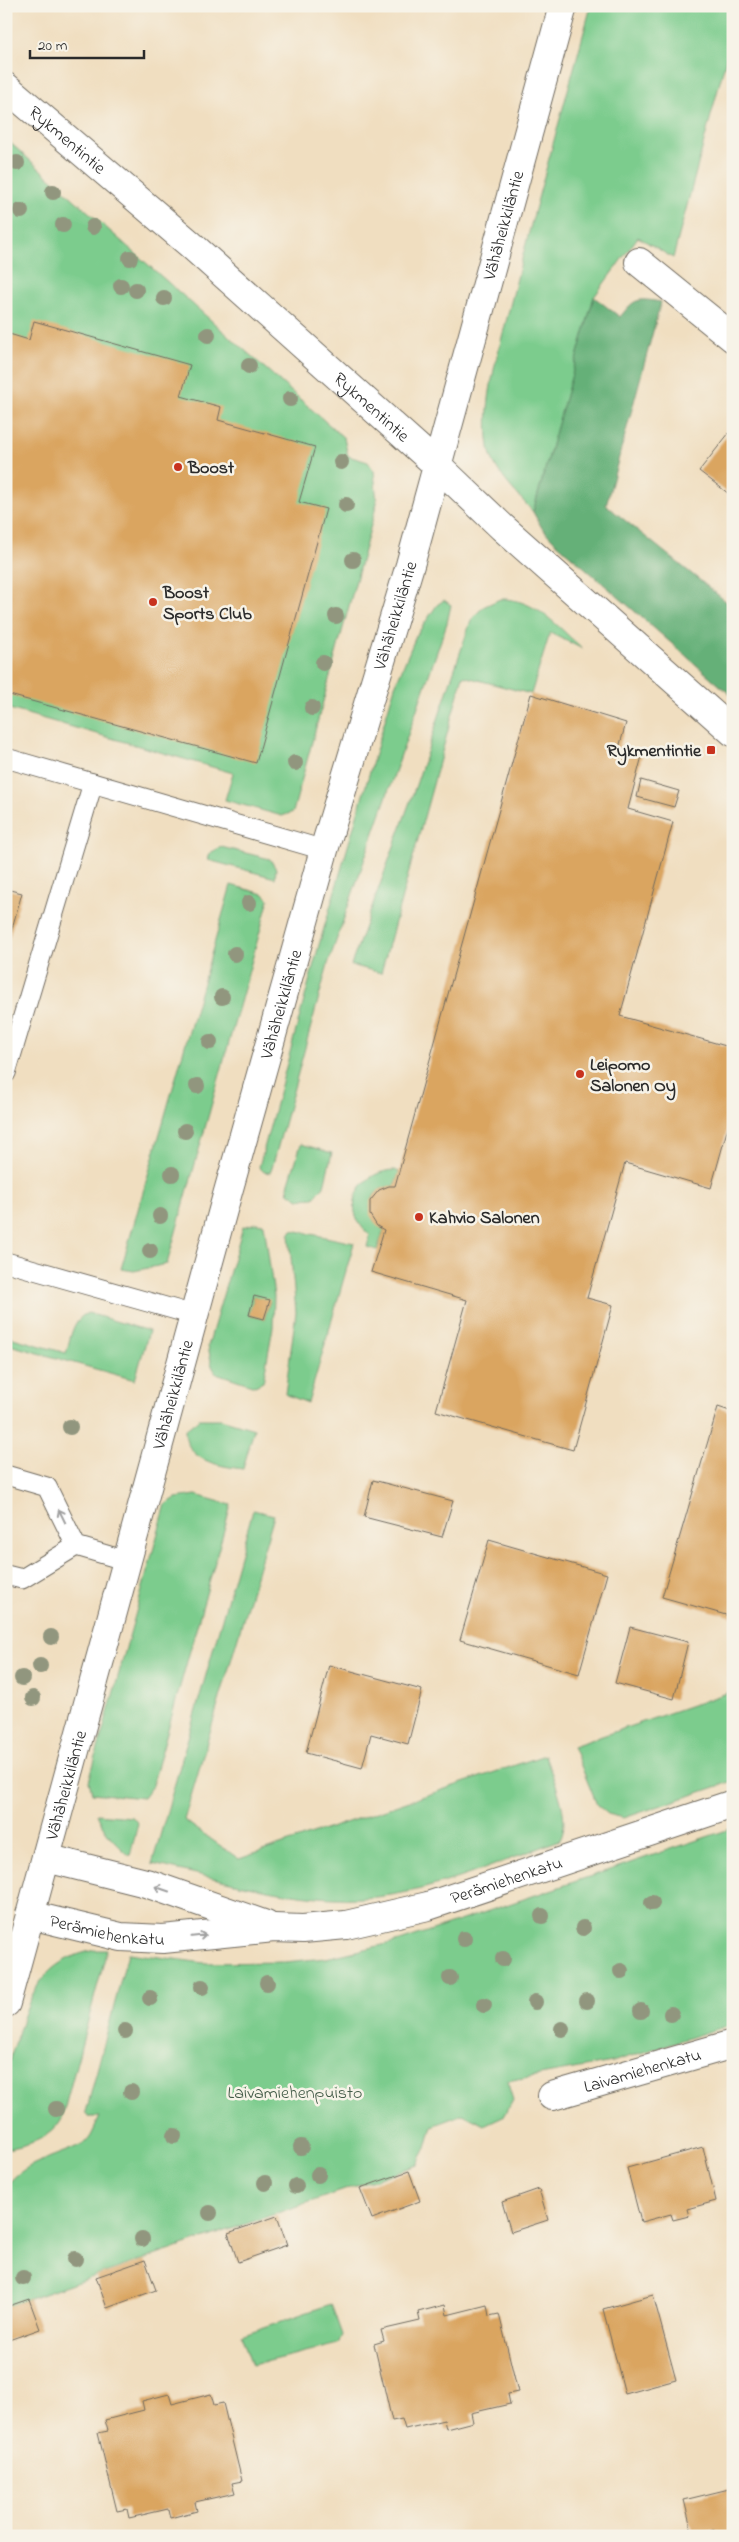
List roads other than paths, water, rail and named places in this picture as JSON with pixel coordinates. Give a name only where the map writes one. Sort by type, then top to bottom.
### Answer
[{"type":"street","name":"Vähäheikkiläntie","points":[[6,2003],[194,1315],[324,850],[410,565],[563,6]]},
{"type":"street","name":"Rykmentintie","points":[[6,87],[190,244],[437,465],[502,527],[733,732]]},
{"type":"street","points":[[639,262],[733,338]]},
{"type":"street","name":"Perämiehenkatu","points":[[30,1915],[121,1937],[163,1939],[274,1928],[304,1929],[346,1925],[428,1906],[733,1804]]},
{"type":"street","name":"Perämiehenkatu","points":[[46,1858],[146,1883],[274,1928]]},
{"type":"street","name":"Laivamiehenkatu","points":[[552,2096],[733,2044]]},
{"type":"lane","points":[[6,758],[324,850]]},
{"type":"lane","points":[[6,1073],[93,783]]},
{"type":"lane","points":[[6,1262],[194,1315]]},
{"type":"lane","points":[[6,1475],[47,1487],[76,1546]]},
{"type":"lane","points":[[14,1577],[76,1546],[127,1561]]},
{"type":"place","name":"Boost","points":[[178,467]]},
{"type":"place","name":"Boost Sports Club","points":[[153,602]]},
{"type":"place","name":"Rykmentintie","points":[[711,750]]},
{"type":"place","name":"Leipomo Salonen Oy","points":[[580,1074]]},
{"type":"place","name":"Kahvio Salonen","points":[[419,1217]]},
{"type":"park label","name":"Laivamiehenpuisto","points":[[295,2092]]}]
